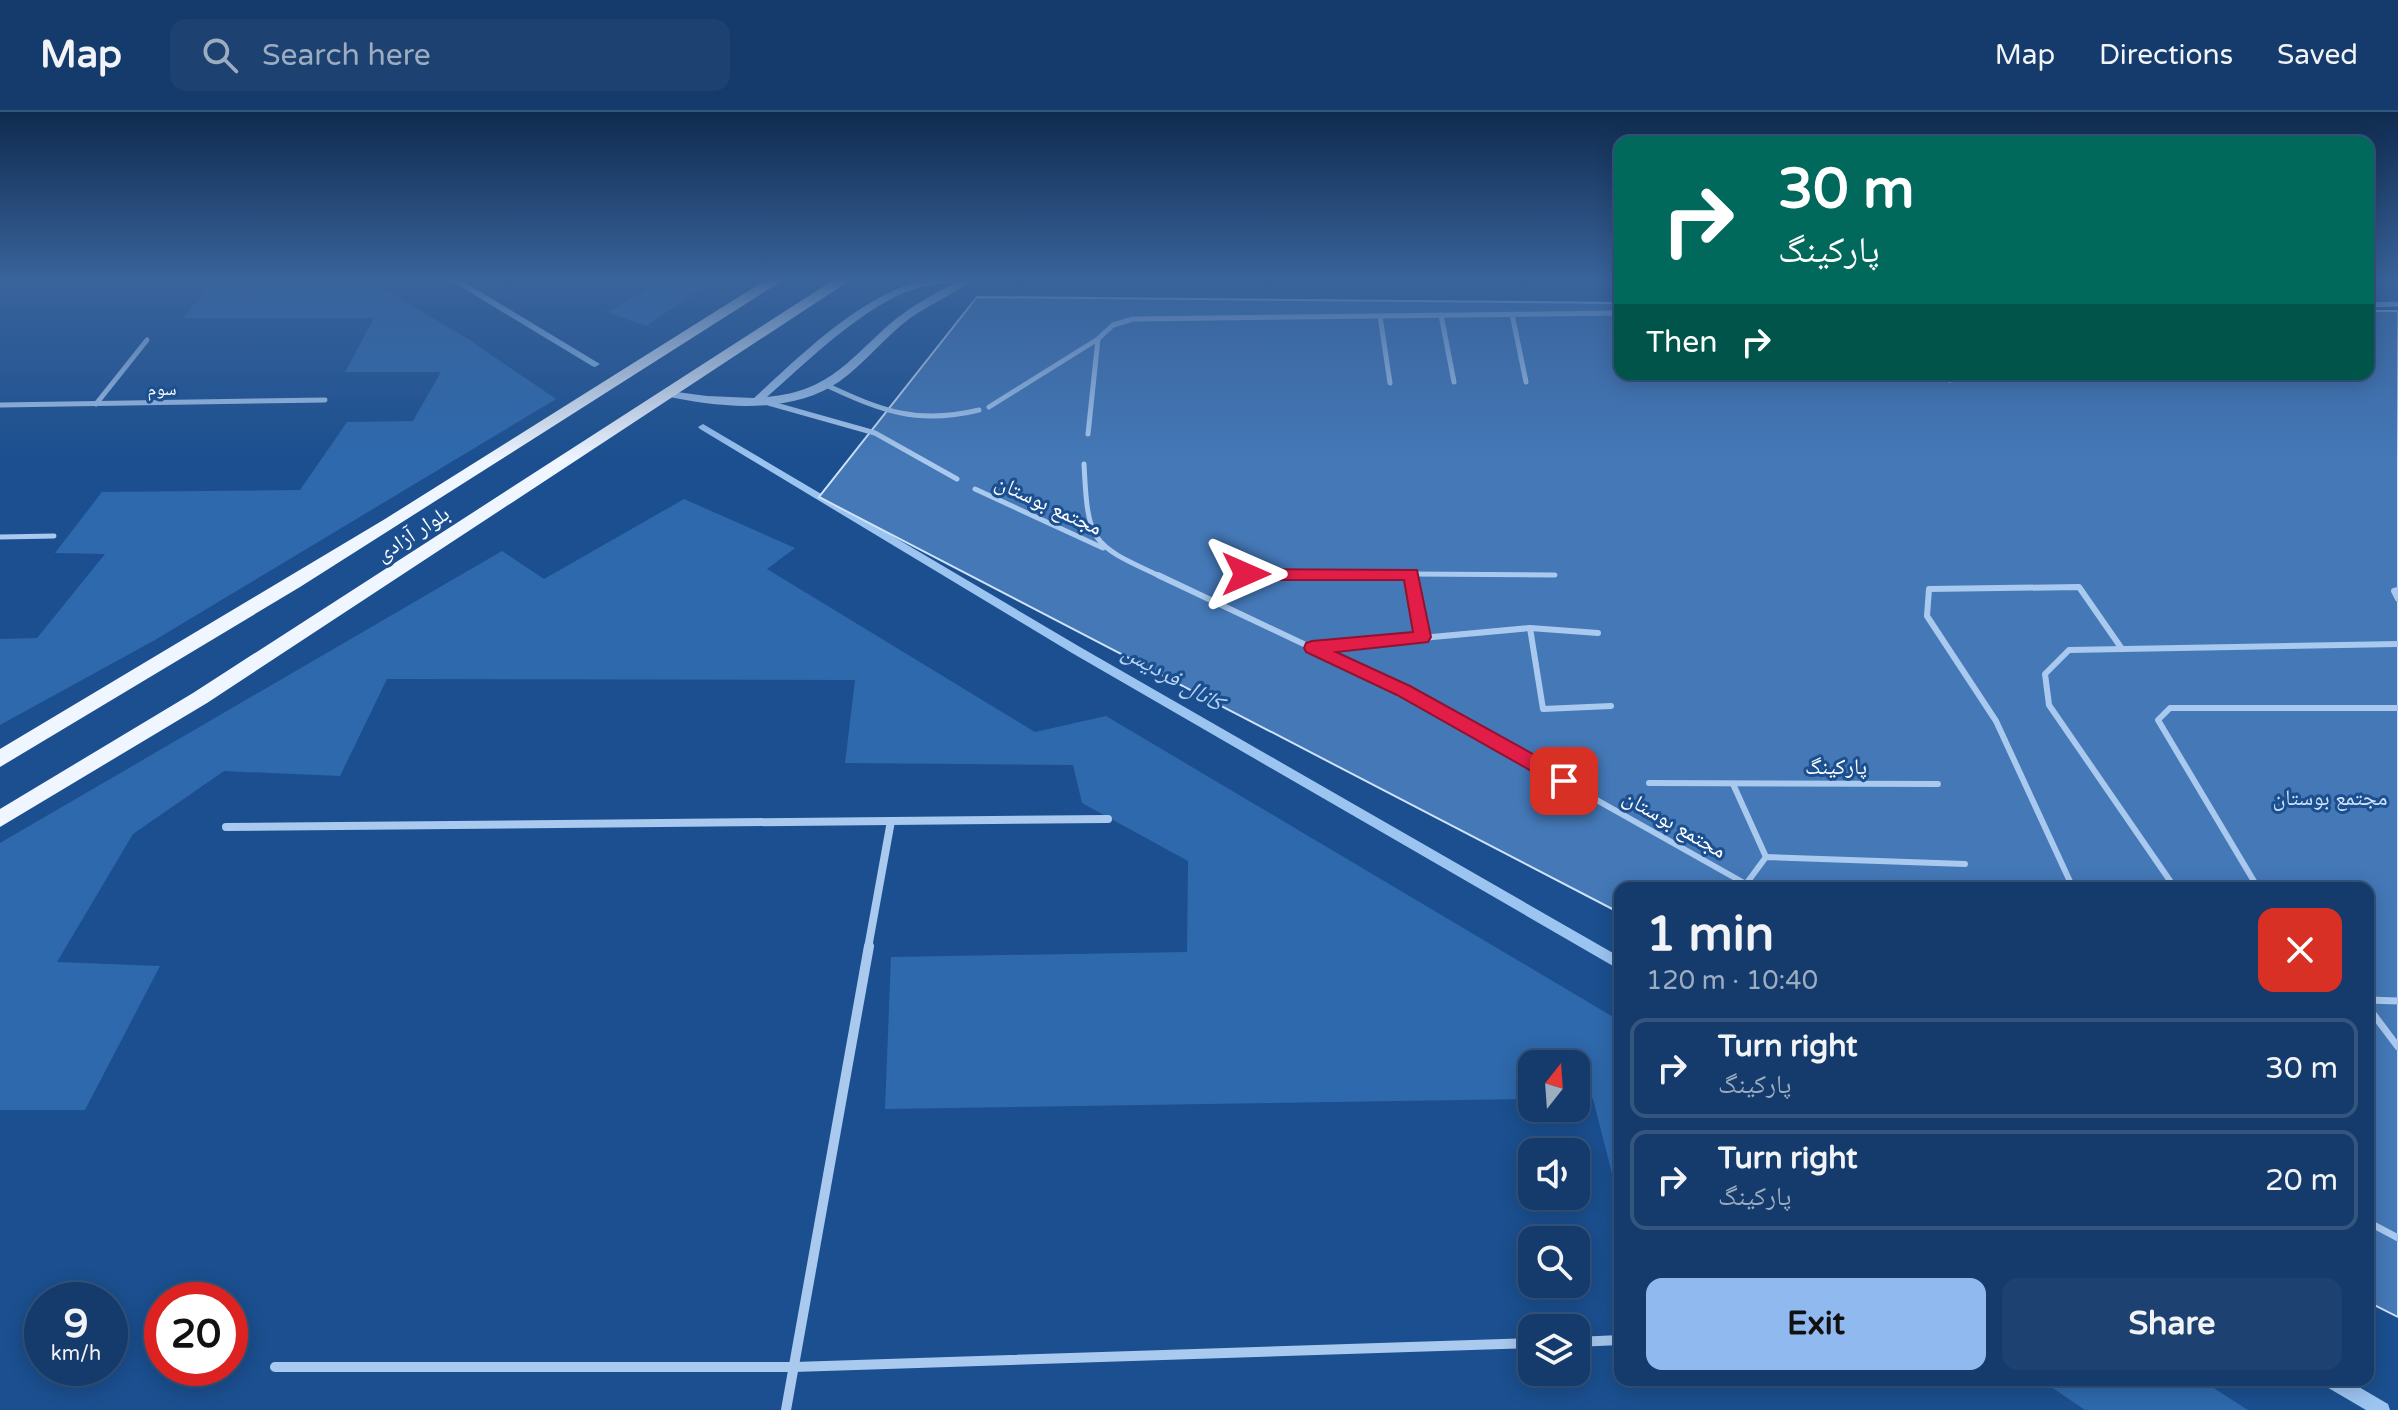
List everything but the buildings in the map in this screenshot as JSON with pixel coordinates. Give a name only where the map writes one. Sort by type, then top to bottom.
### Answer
[{"type":"main road","name":"بلوار آزادی","points":[[0,759],[141,677],[683,340]]},
{"type":"main road","name":"بلوار آزادی","points":[[0,819],[226,681],[752,340]]},
{"type":"street","points":[[758,400],[828,340]]},
{"type":"street","points":[[669,394],[712,400],[795,397],[826,385],[878,340]]},
{"type":"street","points":[[226,827],[1108,819]]},
{"type":"street","points":[[786,1410],[891,821]]},
{"type":"street","points":[[1590,1341],[1614,1340]]},
{"type":"street","points":[[275,1367],[794,1367],[1518,1343]]},
{"type":"lane","points":[[96,404],[147,340]]},
{"type":"lane","points":[[989,407],[1097,340]]},
{"type":"lane","points":[[1088,434],[1098,340]]},
{"type":"lane","points":[[1384,340],[1390,383]]},
{"type":"lane","points":[[1446,340],[1454,382]]},
{"type":"lane","points":[[1517,340],[1526,382]]},
{"type":"lane","points":[[826,385],[904,418],[942,418],[979,410]]},
{"type":"lane","name":"سوم","points":[[0,405],[325,400]]},
{"type":"lane","points":[[758,400],[875,433],[957,479]]},
{"type":"lane","name":"مجتمع بوستان","points":[[1084,464],[1086,513],[1091,532],[1107,551]]},
{"type":"lane","name":"مجتمع بوستان","points":[[975,489],[1403,691],[1743,882]]},
{"type":"lane","points":[[0,537],[54,536]]},
{"type":"lane","points":[[1246,574],[1555,575]]},
{"type":"lane","points":[[1411,574],[1422,637]]},
{"type":"lane","points":[[2070,882],[1996,721],[1927,616],[1929,589],[2079,587],[2122,649]]},
{"type":"lane","points":[[2398,590],[2394,591],[2398,599]]},
{"type":"lane","points":[[1312,648],[1530,628],[1598,633]]},
{"type":"lane","points":[[1530,628],[1543,709],[1611,706]]},
{"type":"lane","points":[[2171,882],[2049,705],[2045,674],[2069,650],[2398,644]]},
{"type":"lane","points":[[2254,882],[2158,720],[2170,708],[2398,708]]},
{"type":"lane","name":"پارکینگ","points":[[1649,783],[1938,784]]},
{"type":"lane","points":[[1733,784],[1766,857]]},
{"type":"lane","points":[[1752,882],[1766,857]]},
{"type":"lane","points":[[1766,857],[1965,864]]},
{"type":"lane","points":[[2374,1000],[2398,1001]]},
{"type":"lane","points":[[2374,1015],[2398,1047]]},
{"type":"lane","points":[[2374,1225],[2398,1238]]},
{"type":"shaded area","points":[[362,340],[469,340],[556,399],[155,640],[0,725],[0,639],[37,638],[105,554],[55,553],[102,492],[300,490],[347,422],[413,421],[441,372],[345,372]]},
{"type":"shaded area","points":[[684,499],[795,548],[767,569],[1035,732],[1106,716],[1614,1017],[1614,1181],[1593,1099],[1590,1099],[1590,1050],[1518,1050],[1518,1099],[885,1109],[891,957],[1187,952],[1188,861],[1082,803],[1073,765],[845,763],[855,680],[387,679],[340,776],[224,771],[133,834],[57,962],[160,966],[85,1110],[0,1110],[0,843],[502,551],[544,579]]},
{"type":"shaded area","points":[[2050,1386],[2210,1386],[2248,1410],[2085,1410]]},
{"type":"waterway","name":"کانال فردیس","points":[[554,340],[595,364]]},
{"type":"waterway","name":"کانال فردیس","points":[[703,427],[1076,650],[1614,961]]},
{"type":"waterway","name":"کانال فردیس","points":[[2341,1386],[2382,1410]]},
{"type":"route","points":[[1246,574],[1411,574],[1422,637],[1312,648],[1403,691],[1564,781]]}]
